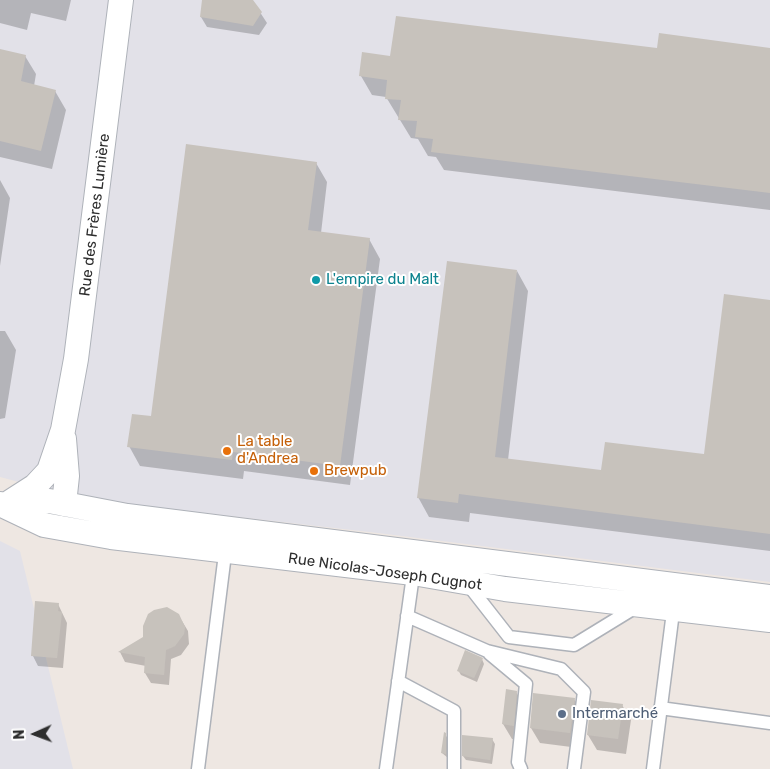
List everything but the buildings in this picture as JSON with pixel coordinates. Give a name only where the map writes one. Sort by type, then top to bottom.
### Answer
[{"type":"street","name":"Rue des Frères Lumière","points":[[2,505],[35,486],[49,471],[63,430],[76,359],[121,0]]},
{"type":"street","name":"Rue des Frères Lumière","points":[[63,430],[67,476],[64,504]]},
{"type":"street","name":"Rue Nicolas-Joseph Cugnot","points":[[2,505],[49,502],[64,504],[127,516],[227,540]]},
{"type":"street","name":"Rue Nicolas-Joseph Cugnot","points":[[2,505],[44,525],[111,537],[227,540],[675,596],[770,597]]},
{"type":"street","name":"Rue Nicolas-Joseph Cugnot","points":[[414,563],[466,582],[640,604],[675,596],[770,620]]},
{"type":"lane","points":[[198,769],[227,540]]},
{"type":"lane","points":[[386,769],[414,563]]},
{"type":"lane","points":[[466,582],[509,637],[564,644],[574,645],[640,604]]},
{"type":"lane","points":[[653,769],[675,596]]},
{"type":"lane","points":[[407,616],[487,651],[560,669],[584,692],[574,769]]},
{"type":"lane","points":[[487,651],[526,684],[518,762],[521,769]]},
{"type":"lane","points":[[398,681],[454,711],[454,769]]},
{"type":"lane","points":[[660,708],[770,723]]},
{"type":"shaded area","points":[[0,0],[770,0],[770,582],[378,533],[125,504],[57,492],[0,477]]},
{"type":"shaded area","points":[[0,541],[20,551],[73,769],[0,769]]},
{"type":"place","name":"L'empire du Malt","points":[[316,280]]},
{"type":"place","name":"La table d'Andrea","points":[[227,451]]},
{"type":"place","name":"Brewpub","points":[[314,471]]},
{"type":"place","name":"Intermarché","points":[[562,714]]}]
